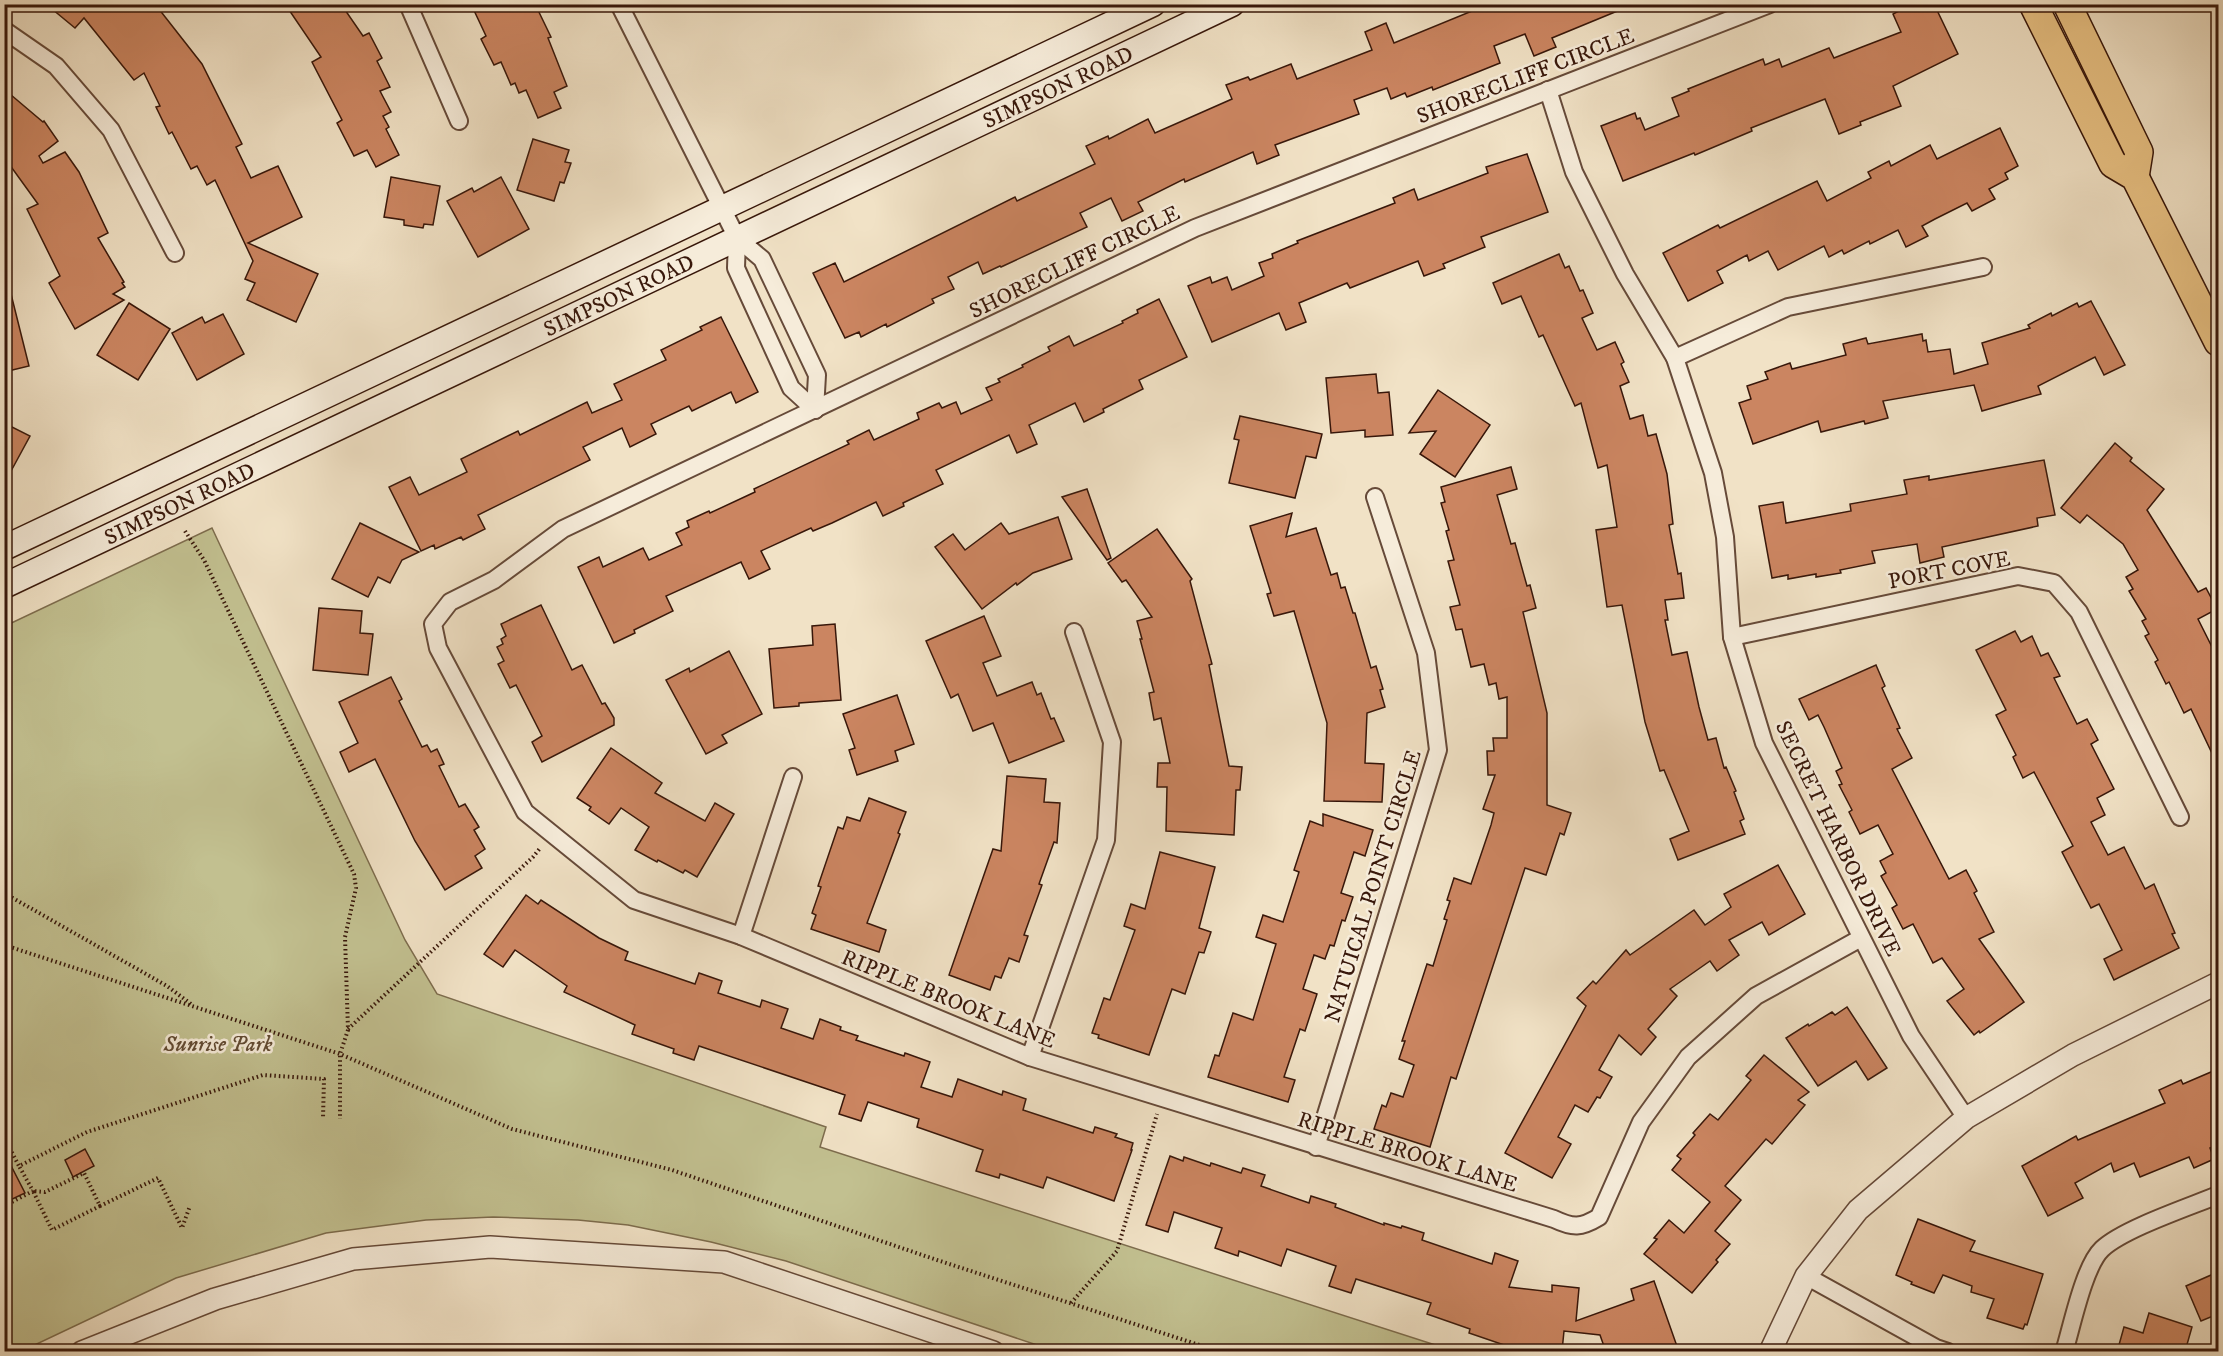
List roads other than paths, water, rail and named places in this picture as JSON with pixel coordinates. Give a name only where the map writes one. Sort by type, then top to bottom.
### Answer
[{"type":"main road","name":"SIMPSON ROAD","points":[[4,548],[1153,4]]},
{"type":"main road","name":"SIMPSON ROAD","points":[[4,586],[1232,4]]},
{"type":"main road","points":[[2033,4],[2113,164],[2135,177],[2218,342]]},
{"type":"main road","points":[[2067,4],[2139,152],[2135,177]]},
{"type":"street","points":[[408,4],[459,121]]},
{"type":"street","points":[[619,4],[737,238],[762,259],[817,375],[815,410]]},
{"type":"street","name":"SHORECLIFF CIRCLE","points":[[433,624],[450,602],[494,580],[563,529],[1195,228],[1770,4]]},
{"type":"street","points":[[4,30],[56,66],[111,130],[175,254]]},
{"type":"street","name":"SECRET HARBOR DRIVE","points":[[1548,90],[1574,172],[1625,274],[1675,358],[1713,473],[1725,537],[1732,637],[1764,743],[1911,1036],[1966,1118]]},
{"type":"street","points":[[737,238],[736,268],[791,388],[815,410]]},
{"type":"street","points":[[1675,358],[1788,308],[1983,267]]},
{"type":"street","name":"NATUICAL POINT CIRCLE","points":[[1316,1147],[1438,750],[1426,653],[1375,497]]},
{"type":"street","name":"PORT COVE","points":[[1732,637],[2018,576],[2054,583],[2079,612],[2180,817]]},
{"type":"street","name":"RIPPLE BROOK LANE","points":[[433,624],[438,648],[525,812],[634,900],[741,936],[1030,1057],[1554,1219],[1570,1226],[1587,1224],[1599,1217],[1641,1122],[1688,1057],[1756,996],[1862,938]]},
{"type":"street","points":[[1030,1057],[1106,840],[1112,742],[1074,632]]},
{"type":"street","points":[[741,936],[793,777]]},
{"type":"street","points":[[1770,1352],[1806,1276],[1858,1210],[1966,1118],[2073,1055],[2218,983]]},
{"type":"street","points":[[2064,1352],[2088,1273],[2102,1249],[2125,1234],[2218,1195]]},
{"type":"street","points":[[83,1351],[215,1299],[353,1259],[490,1247],[724,1262],[993,1352]]},
{"type":"street","points":[[1806,1276],[1936,1348],[1948,1352]]},
{"type":"park label","name":"Sunrise Park","points":[[218,1043]]}]
